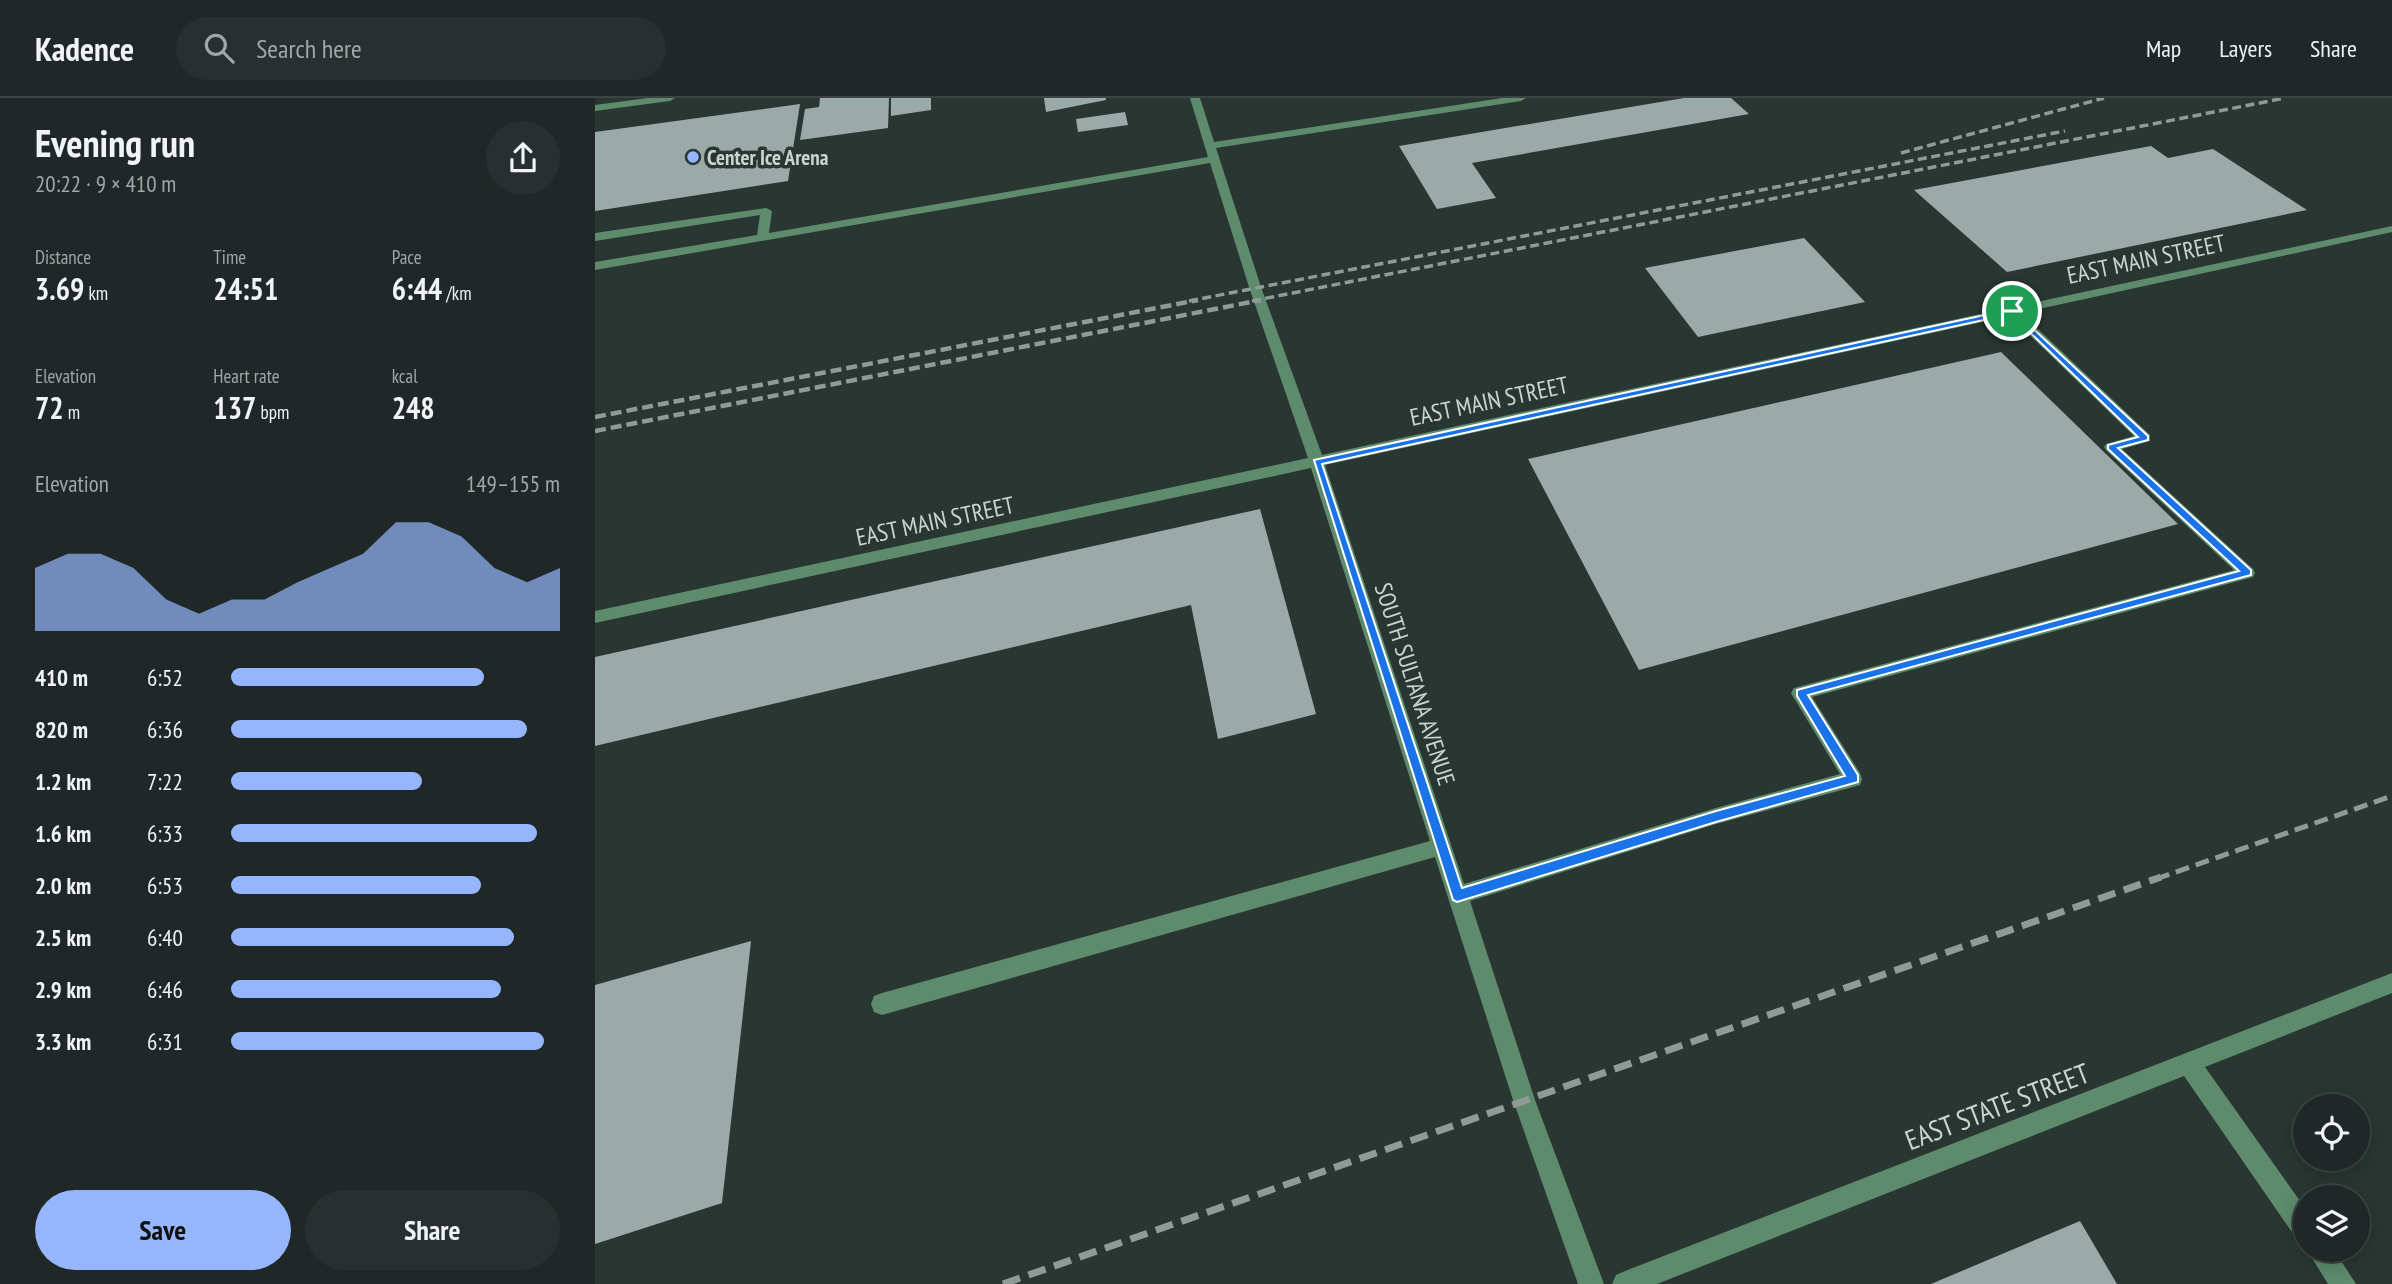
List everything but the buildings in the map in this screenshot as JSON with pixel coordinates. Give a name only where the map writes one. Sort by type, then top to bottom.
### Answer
[{"type":"street","points":[[595,108],[670,98]]},
{"type":"street","name":"SOUTH SULTANA AVENUE","points":[[1195,98],[1255,287],[1317,462],[1524,1100],[1591,1284]]},
{"type":"street","points":[[1445,98],[1452,108]]},
{"type":"street","points":[[595,266],[1452,108],[1521,98]]},
{"type":"street","points":[[595,237],[767,211],[762,237]]},
{"type":"street","name":"EAST MAIN STREET","points":[[595,617],[2392,229]]},
{"type":"street","points":[[1457,896],[1716,816],[1853,779],[1801,693],[2247,573],[2111,447],[2145,438],[2012,311]]},
{"type":"street","points":[[882,1004],[1442,846]]},
{"type":"street","name":"EAST STATE STREET","points":[[1625,1284],[2392,983]]},
{"type":"street","points":[[2187,1063],[2293,1213]]},
{"type":"street","points":[[2327,1262],[2343,1284]]},
{"type":"railway","points":[[1901,153],[2104,98]]},
{"type":"railway","points":[[1252,301],[2285,98]]},
{"type":"railway","points":[[1189,301],[2065,131]]},
{"type":"railway","points":[[595,417],[1198,300]]},
{"type":"railway","points":[[595,431],[1261,300]]},
{"type":"railway","points":[[2156,879],[2392,796]]},
{"type":"railway","points":[[1003,1284],[2161,877]]},
{"type":"place","name":"Center Ice Arena","points":[[693,157]]},
{"type":"route","points":[[2012,311],[2145,438],[2111,447],[2247,573],[1801,693],[1853,779],[1716,816],[1457,896],[1317,462],[2012,311]]}]
